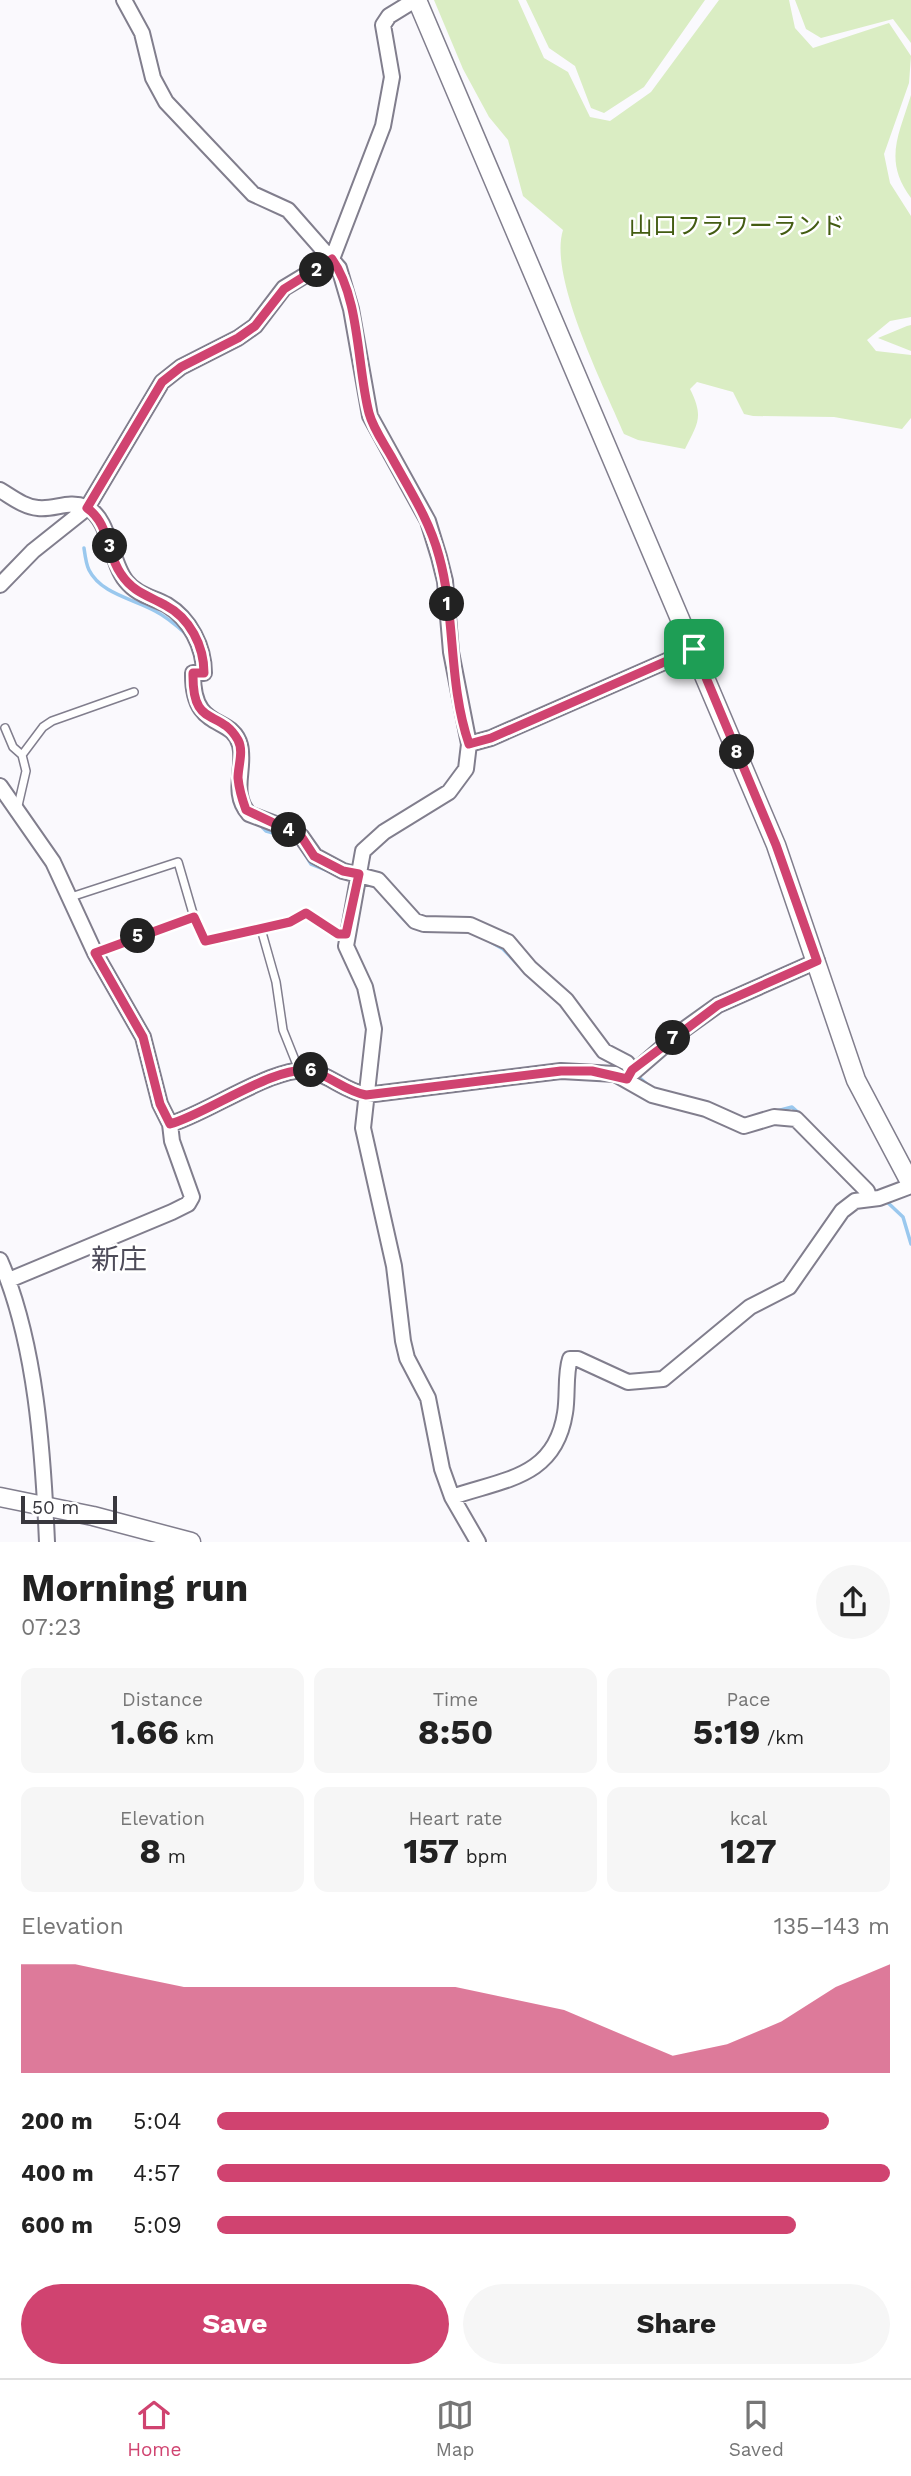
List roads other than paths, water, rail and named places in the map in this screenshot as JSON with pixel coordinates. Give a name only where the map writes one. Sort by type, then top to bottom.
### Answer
[{"type":"street","points":[[124,0],[142,33],[153,78],[166,102],[253,194],[288,210],[338,268],[351,309],[370,416],[428,521],[445,582],[451,652],[469,744],[466,769],[460,782],[449,792],[371,841],[363,851],[346,934],[346,946],[370,1005],[374,1029],[363,1108],[365,1148],[394,1266],[403,1340],[407,1358],[428,1398],[442,1469],[452,1497],[478,1542]]},
{"type":"street","points":[[0,585],[33,551],[87,508],[162,382],[181,367],[238,338],[255,326],[284,289],[332,259],[383,126],[392,77],[383,25],[389,16],[416,0],[776,845],[856,1080],[911,1185],[879,1198],[855,1201],[842,1211],[789,1287],[750,1307],[663,1379],[628,1382],[578,1359],[570,1359],[563,1426],[556,1446],[541,1463],[524,1473],[501,1483],[452,1497]]},
{"type":"street","points":[[0,490],[36,509],[62,503],[87,508],[103,525],[114,564],[131,587],[166,605],[193,632],[204,659],[204,673],[193,673],[193,696],[196,703],[240,743],[238,776],[246,810],[301,836],[314,856],[359,879],[387,887],[415,921],[424,924],[470,925],[508,942],[530,968],[566,1000],[604,1051],[627,1063],[630,1074],[652,1095],[706,1108],[744,1126],[774,1117],[796,1119],[867,1191],[879,1198]]},
{"type":"street","points":[[469,744],[491,738],[694,649]]},
{"type":"street","points":[[0,786],[53,862],[95,953],[143,1037],[160,1104],[170,1124],[172,1141],[191,1191],[188,1205],[9,1280]]},
{"type":"street","points":[[170,1124],[183,1121],[249,1087],[299,1070],[311,1070],[350,1092],[366,1095],[561,1071],[630,1074],[718,1005],[817,961]]},
{"type":"street","points":[[0,1260],[9,1280],[25,1340],[46,1505],[47,1542]]},
{"type":"street","points":[[0,1497],[46,1505],[191,1542]]},
{"type":"lane","points":[[22,755],[43,727],[52,721],[134,692]]},
{"type":"lane","points":[[5,728],[13,747],[22,755],[26,771],[17,811]]},
{"type":"lane","points":[[71,897],[178,862],[194,917],[205,941],[290,922],[306,913],[338,934],[346,934]]},
{"type":"lane","points":[[95,953],[194,917]]},
{"type":"lane","points":[[261,929],[276,982],[283,1030],[299,1070]]},
{"type":"waterway","points":[[84,548],[89,570],[101,585],[159,613],[186,634]]},
{"type":"waterway","points":[[261,826],[266,831],[291,838],[298,843],[311,864],[354,881]]},
{"type":"waterway","points":[[393,907],[412,926],[438,931]]},
{"type":"waterway","points":[[489,941],[503,949],[525,972]]},
{"type":"waterway","points":[[640,1078],[649,1086]]},
{"type":"waterway","points":[[773,1112],[792,1107],[801,1115]]},
{"type":"waterway","points":[[885,1200],[903,1217],[911,1244]]},
{"type":"district","name":"新庄","points":[[119,1259]]},
{"type":"park label","name":"山口フラワーランド","points":[[737,226]]}]
